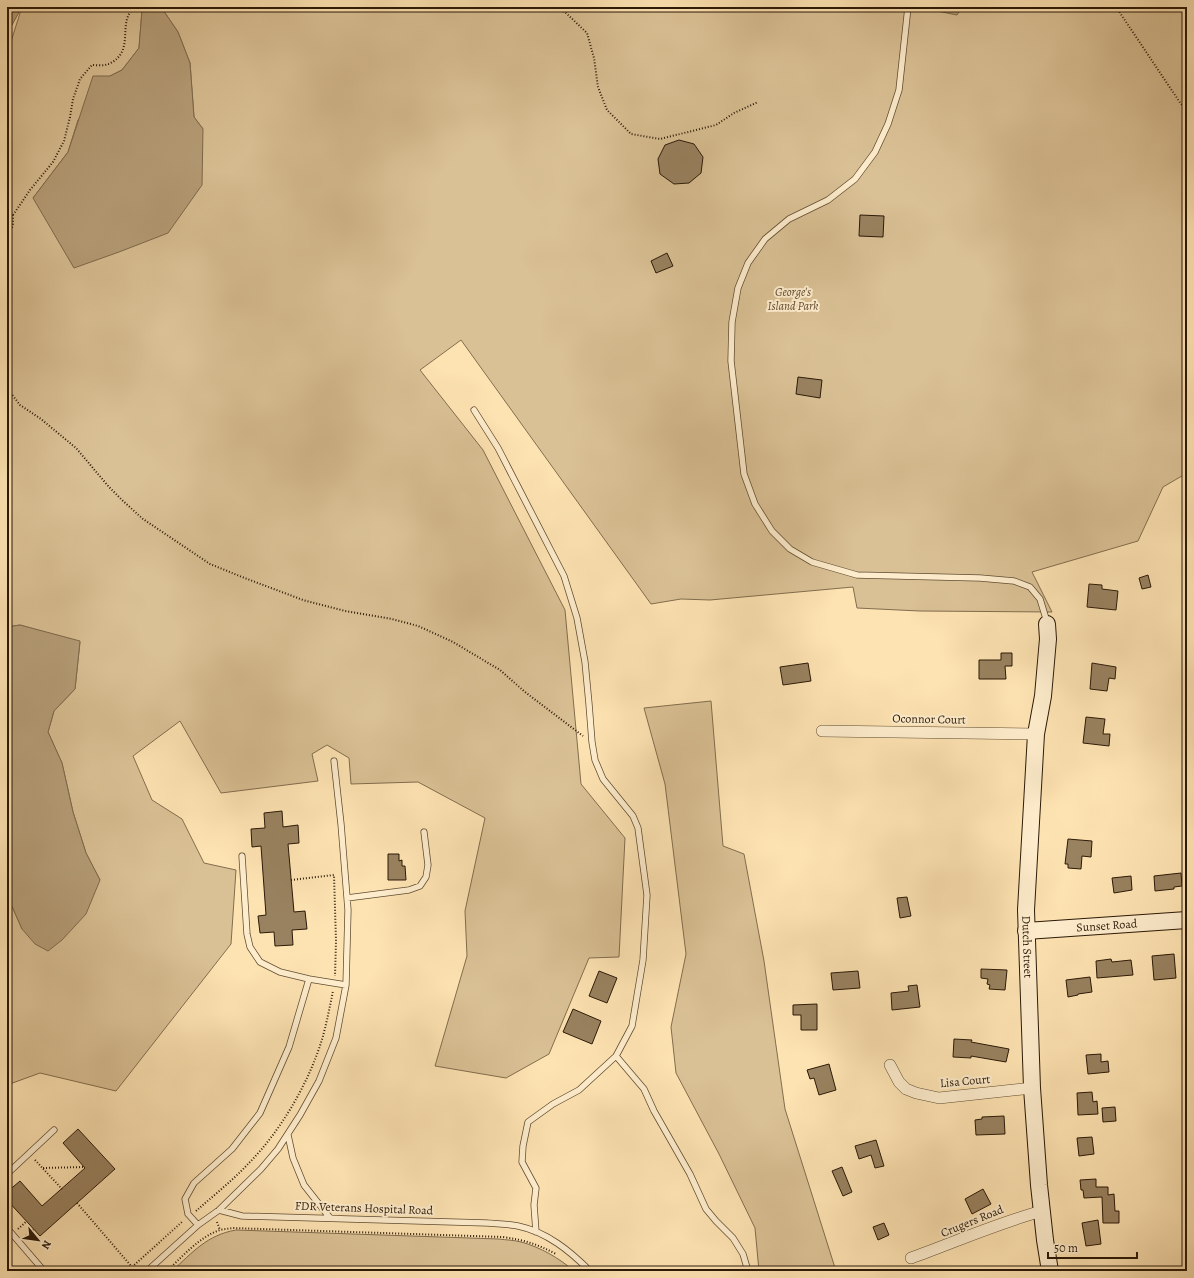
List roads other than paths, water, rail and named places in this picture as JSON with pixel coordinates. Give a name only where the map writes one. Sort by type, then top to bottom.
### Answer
[{"type":"street","name":"Dutch Street","points":[[1047,624],[1048,639],[1043,696],[1036,734],[1026,931],[1032,1088],[1042,1210],[1050,1271]]},
{"type":"street","name":"Oconnor Court","points":[[822,731],[1036,734]]},
{"type":"street","name":"Sunset Road","points":[[1026,931],[1187,920]]},
{"type":"street","name":"Lisa Court","points":[[890,1065],[899,1082],[906,1089],[916,1094],[939,1098],[1032,1088]]},
{"type":"street","name":"Crugers Road","points":[[911,1258],[1013,1219],[1042,1210]]},
{"type":"lane","points":[[908,7],[899,90],[888,124],[875,152],[855,179],[828,200],[789,219],[765,240],[748,263],[738,288],[732,322],[731,361],[744,474],[755,504],[772,531],[790,549],[812,562],[857,575],[980,578],[1014,581],[1030,587],[1040,599],[1047,624]]},
{"type":"lane","points":[[474,410],[498,448],[564,576],[577,618],[585,662],[595,760],[603,779],[633,816],[638,828],[647,895],[643,960],[632,1026],[616,1056],[579,1090],[553,1104],[528,1122],[522,1162],[536,1188],[534,1205],[536,1232]]},
{"type":"lane","points":[[147,1271],[198,1225],[219,1210],[261,1169],[278,1149],[288,1135],[318,1081],[336,1038],[346,986],[348,910],[342,824],[334,760]]},
{"type":"lane","points":[[347,898],[410,890],[420,886],[426,877],[428,865],[424,832]]},
{"type":"lane","points":[[242,856],[247,934],[250,948],[260,962],[280,972],[346,986]]},
{"type":"lane","points":[[198,1225],[188,1214],[184,1198],[194,1183],[232,1149],[260,1113],[289,1047],[309,979]]},
{"type":"lane","points":[[616,1056],[644,1089],[654,1111],[690,1174],[706,1209],[733,1238],[743,1254],[748,1271]]},
{"type":"lane","points":[[7,1174],[54,1130]]},
{"type":"lane","points":[[288,1135],[293,1158],[304,1185],[330,1218]]},
{"type":"lane","name":"FDR Veterans Hospital Road","points":[[219,1210],[242,1216],[487,1222],[518,1226],[548,1236],[574,1255],[590,1271]]},
{"type":"lane","points":[[7,1228],[44,1271]]},
{"type":"park label","name":"George's Island Park","points":[[793,299]]}]
